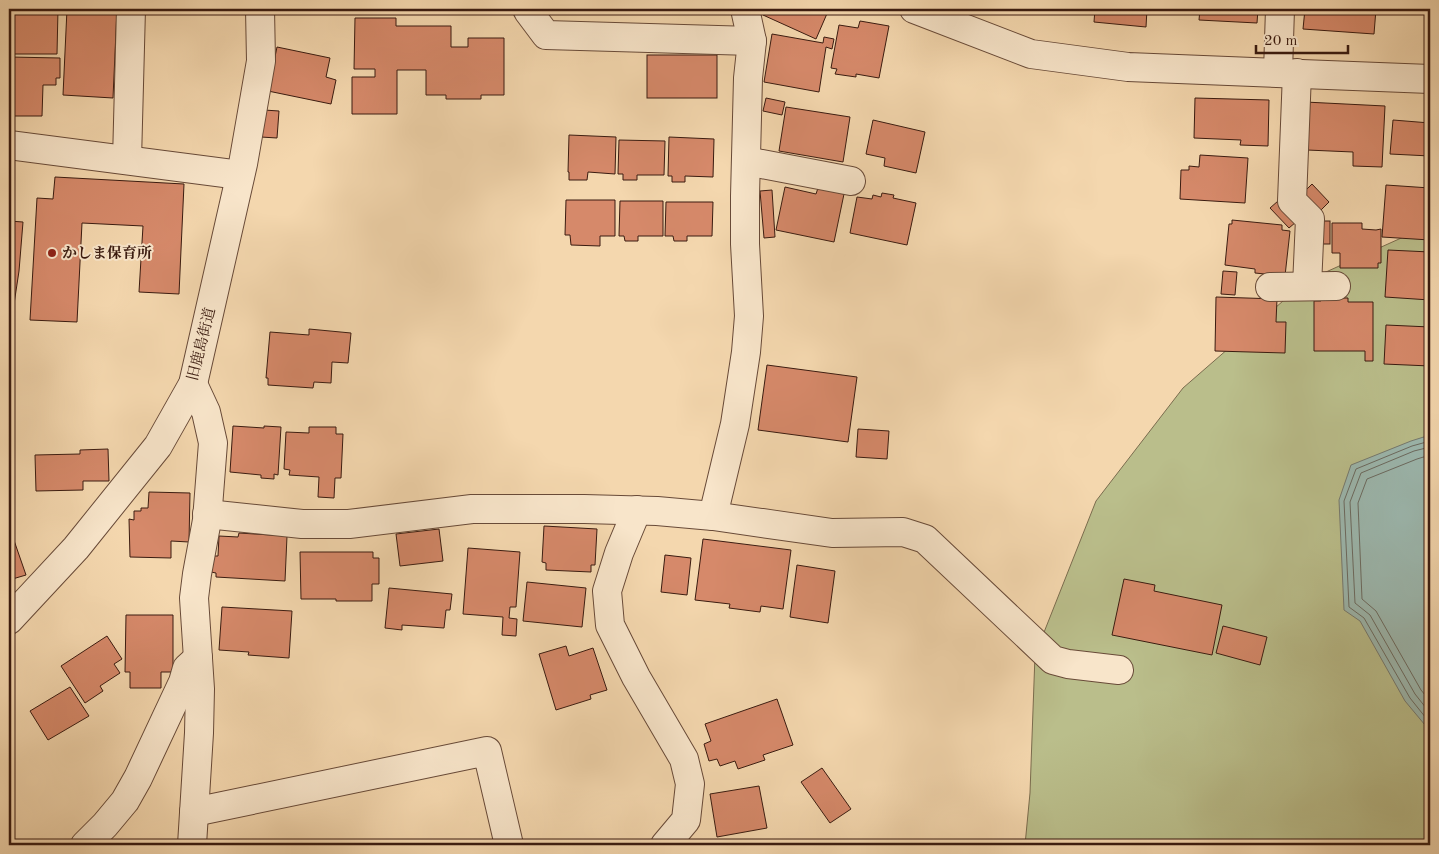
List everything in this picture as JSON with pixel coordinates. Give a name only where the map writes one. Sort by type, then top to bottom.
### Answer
[{"type":"street","points":[[127,160],[130,9]]},
{"type":"street","name":"旧鹿島街道","points":[[9,620],[76,548],[158,446],[193,384],[240,175],[261,61],[260,9]]},
{"type":"street","points":[[528,9],[546,35],[752,41]]},
{"type":"street","points":[[713,516],[735,424],[749,316],[745,244],[748,78],[752,41],[745,9]]},
{"type":"street","points":[[914,9],[954,16],[1031,54],[1128,67],[1430,78]]},
{"type":"street","points":[[1280,9],[1287,73],[1292,201],[1310,219],[1307,286]]},
{"type":"street","points":[[9,145],[240,175]]},
{"type":"street","points":[[746,161],[851,181]]},
{"type":"street","points":[[1270,288],[1336,286]]},
{"type":"street","points":[[192,845],[200,689],[194,598],[207,514],[213,443],[206,412],[193,384]]},
{"type":"street","points":[[207,514],[302,524],[349,524],[472,509],[637,510],[713,516],[832,533],[902,532],[925,539],[1053,660],[1068,664],[1119,670]]},
{"type":"street","points":[[637,510],[619,553],[607,592],[610,625],[636,677],[684,759],[690,784],[686,820],[665,845]]},
{"type":"street","points":[[85,845],[105,826],[125,802],[179,691],[187,668],[198,658]]},
{"type":"street","points":[[194,812],[486,751],[509,845]]},
{"type":"green space","points":[[1430,225],[1430,845],[1025,845],[1030,793],[1035,655],[1096,501],[1183,388],[1306,281]]},
{"type":"water","points":[[1430,435],[1430,731],[1405,701],[1360,621],[1344,610],[1339,500],[1351,465]]},
{"type":"building","points":[[9,9],[58,9],[57,54],[9,54]]},
{"type":"building","points":[[67,9],[117,9],[113,98],[63,95]]},
{"type":"building","points":[[765,9],[829,9],[816,39],[763,15]]},
{"type":"building","points":[[1095,9],[1147,9],[1146,27],[1094,22]]},
{"type":"building","points":[[1200,9],[1258,9],[1257,23],[1199,20]]},
{"type":"building","points":[[1305,9],[1376,9],[1374,34],[1303,29]]},
{"type":"building","points":[[355,18],[396,18],[396,26],[451,26],[451,47],[468,47],[468,38],[504,38],[504,95],[481,95],[481,99],[446,99],[446,95],[426,95],[426,70],[397,70],[397,114],[352,114],[352,77],[375,77],[375,69],[354,69]]},
{"type":"building","points":[[860,21],[889,26],[879,78],[856,74],[856,77],[835,74],[837,69],[831,68],[839,25],[858,28]]},
{"type":"building","points":[[772,34],[823,43],[824,37],[834,39],[832,49],[826,47],[819,92],[764,82]]},
{"type":"building","points":[[277,47],[330,58],[326,77],[336,80],[331,104],[268,91]]},
{"type":"building","points":[[647,55],[717,55],[717,98],[647,98]]},
{"type":"building","points":[[9,57],[60,58],[60,78],[56,78],[56,85],[43,85],[42,116],[9,116]]},
{"type":"building","points":[[766,98],[785,102],[782,115],[763,111]]},
{"type":"building","points":[[1195,98],[1269,100],[1268,146],[1240,145],[1241,140],[1194,138]]},
{"type":"building","points":[[1305,102],[1385,106],[1382,167],[1353,166],[1353,152],[1307,150]]},
{"type":"building","points":[[786,107],[850,117],[843,162],[779,151]]},
{"type":"building","points":[[264,110],[279,111],[277,138],[261,137]]},
{"type":"building","points":[[873,120],[925,132],[916,173],[884,166],[885,158],[866,154]]},
{"type":"building","points":[[1393,120],[1430,123],[1430,156],[1390,154]]},
{"type":"building","points":[[569,135],[616,137],[615,174],[588,172],[587,180],[569,180]]},
{"type":"building","points":[[669,137],[714,139],[713,177],[685,176],[685,182],[672,182],[672,176],[668,176]]},
{"type":"building","points":[[619,140],[665,141],[664,175],[637,175],[637,180],[623,180],[623,174],[618,174]]},
{"type":"building","points":[[1200,155],[1248,158],[1245,203],[1180,199],[1181,170],[1189,170],[1189,166],[1199,167]]},
{"type":"building","points":[[55,177],[184,184],[179,294],[139,292],[143,226],[82,223],[77,322],[30,320],[37,198],[53,199]]},
{"type":"building","points":[[1312,184],[1329,202],[1320,211],[1303,193]]},
{"type":"building","points":[[1386,185],[1430,188],[1430,240],[1382,237]]},
{"type":"building","points":[[785,187],[816,194],[818,188],[844,194],[834,242],[776,230]]},
{"type":"building","points":[[772,190],[775,237],[764,238],[760,191]]},
{"type":"building","points":[[882,193],[894,195],[893,198],[916,203],[907,245],[850,233],[857,197],[872,199],[873,195],[881,197]]},
{"type":"building","points":[[566,200],[615,200],[615,236],[600,236],[600,246],[571,245],[570,235],[565,235]]},
{"type":"building","points":[[620,201],[663,201],[663,236],[638,236],[638,241],[625,241],[624,236],[619,236]]},
{"type":"building","points":[[1278,201],[1296,222],[1289,228],[1270,208]]},
{"type":"building","points":[[666,202],[713,202],[712,236],[687,236],[687,241],[674,241],[673,236],[665,236]]},
{"type":"building","points":[[1232,220],[1282,225],[1282,230],[1290,231],[1285,276],[1255,273],[1255,269],[1225,265],[1229,224],[1232,224]]},
{"type":"building","points":[[9,221],[23,222],[19,271],[11,324],[14,356],[9,357]]},
{"type":"building","points":[[1319,221],[1330,221],[1330,244],[1319,244]]},
{"type":"building","points":[[1332,223],[1362,223],[1362,229],[1381,229],[1381,263],[1378,263],[1378,268],[1340,268],[1340,253],[1332,253]]},
{"type":"building","points":[[1388,250],[1430,252],[1430,300],[1385,297]]},
{"type":"building","points":[[1223,271],[1237,272],[1235,295],[1221,294]]},
{"type":"building","points":[[1216,297],[1277,299],[1276,322],[1286,322],[1285,353],[1215,351]]},
{"type":"building","points":[[1321,298],[1348,298],[1348,302],[1373,302],[1373,361],[1365,361],[1365,351],[1314,351],[1314,301],[1321,301]]},
{"type":"building","points":[[1386,325],[1430,327],[1430,366],[1384,364]]},
{"type":"building","points":[[309,329],[351,333],[348,363],[332,362],[331,383],[314,382],[313,388],[268,385],[268,378],[266,378],[270,332],[309,335]]},
{"type":"building","points":[[767,365],[857,377],[848,442],[758,430]]},
{"type":"building","points":[[233,426],[281,427],[278,475],[274,474],[274,479],[261,478],[261,475],[230,472]]},
{"type":"building","points":[[309,427],[336,427],[336,434],[343,434],[341,478],[335,478],[334,498],[318,497],[319,477],[289,475],[290,470],[284,469],[286,432],[309,433]]},
{"type":"building","points":[[858,429],[889,431],[887,459],[856,457]]},
{"type":"building","points":[[108,449],[109,481],[83,481],[83,490],[36,491],[35,455],[80,454],[80,450]]},
{"type":"building","points":[[149,492],[190,493],[189,542],[171,541],[171,558],[130,557],[129,519],[134,520],[134,511],[148,508]]},
{"type":"building","points":[[9,526],[26,575],[9,580]]},
{"type":"building","points":[[544,526],[597,529],[595,565],[591,565],[591,572],[546,570],[546,563],[542,562]]},
{"type":"building","points":[[439,529],[443,561],[400,566],[396,534]]},
{"type":"building","points":[[239,533],[287,536],[285,581],[216,577],[216,573],[211,572],[212,556],[218,556],[219,536],[238,537]]},
{"type":"building","points":[[703,539],[791,550],[783,609],[761,606],[760,612],[729,608],[730,604],[695,600]]},
{"type":"building","points":[[468,548],[520,552],[516,607],[510,607],[509,618],[517,619],[516,636],[502,635],[503,617],[463,614]]},
{"type":"building","points":[[300,552],[373,552],[373,558],[379,558],[379,584],[372,584],[372,601],[301,599]]},
{"type":"building","points":[[665,555],[691,558],[687,595],[661,592]]},
{"type":"building","points":[[797,565],[835,571],[828,623],[790,617]]},
{"type":"building","points":[[1124,579],[1155,585],[1154,591],[1222,605],[1212,655],[1112,635]]},
{"type":"building","points":[[527,582],[586,588],[582,627],[523,621]]},
{"type":"building","points":[[389,588],[452,594],[450,610],[446,610],[444,628],[402,625],[402,630],[385,628]]},
{"type":"building","points":[[222,607],[292,611],[289,658],[248,655],[249,652],[219,650]]},
{"type":"building","points":[[126,615],[173,615],[173,672],[161,672],[161,688],[130,688],[130,672],[125,672]]},
{"type":"building","points":[[1223,626],[1267,637],[1260,665],[1216,653]]},
{"type":"building","points":[[107,636],[122,659],[114,664],[120,673],[100,686],[103,691],[85,703],[61,666]]},
{"type":"building","points":[[566,646],[569,656],[593,648],[607,690],[590,695],[591,699],[556,710],[539,654]]},
{"type":"building","points":[[70,687],[89,716],[48,740],[30,711]]},
{"type":"building","points":[[777,699],[793,745],[763,755],[765,760],[738,769],[735,761],[720,766],[717,759],[709,761],[704,744],[711,741],[705,724]]},
{"type":"building","points":[[822,768],[851,809],[830,823],[801,782]]},
{"type":"building","points":[[759,786],[767,828],[717,837],[710,794]]},
{"type":"place","name":"かしま保育所","points":[[52,253]]}]
